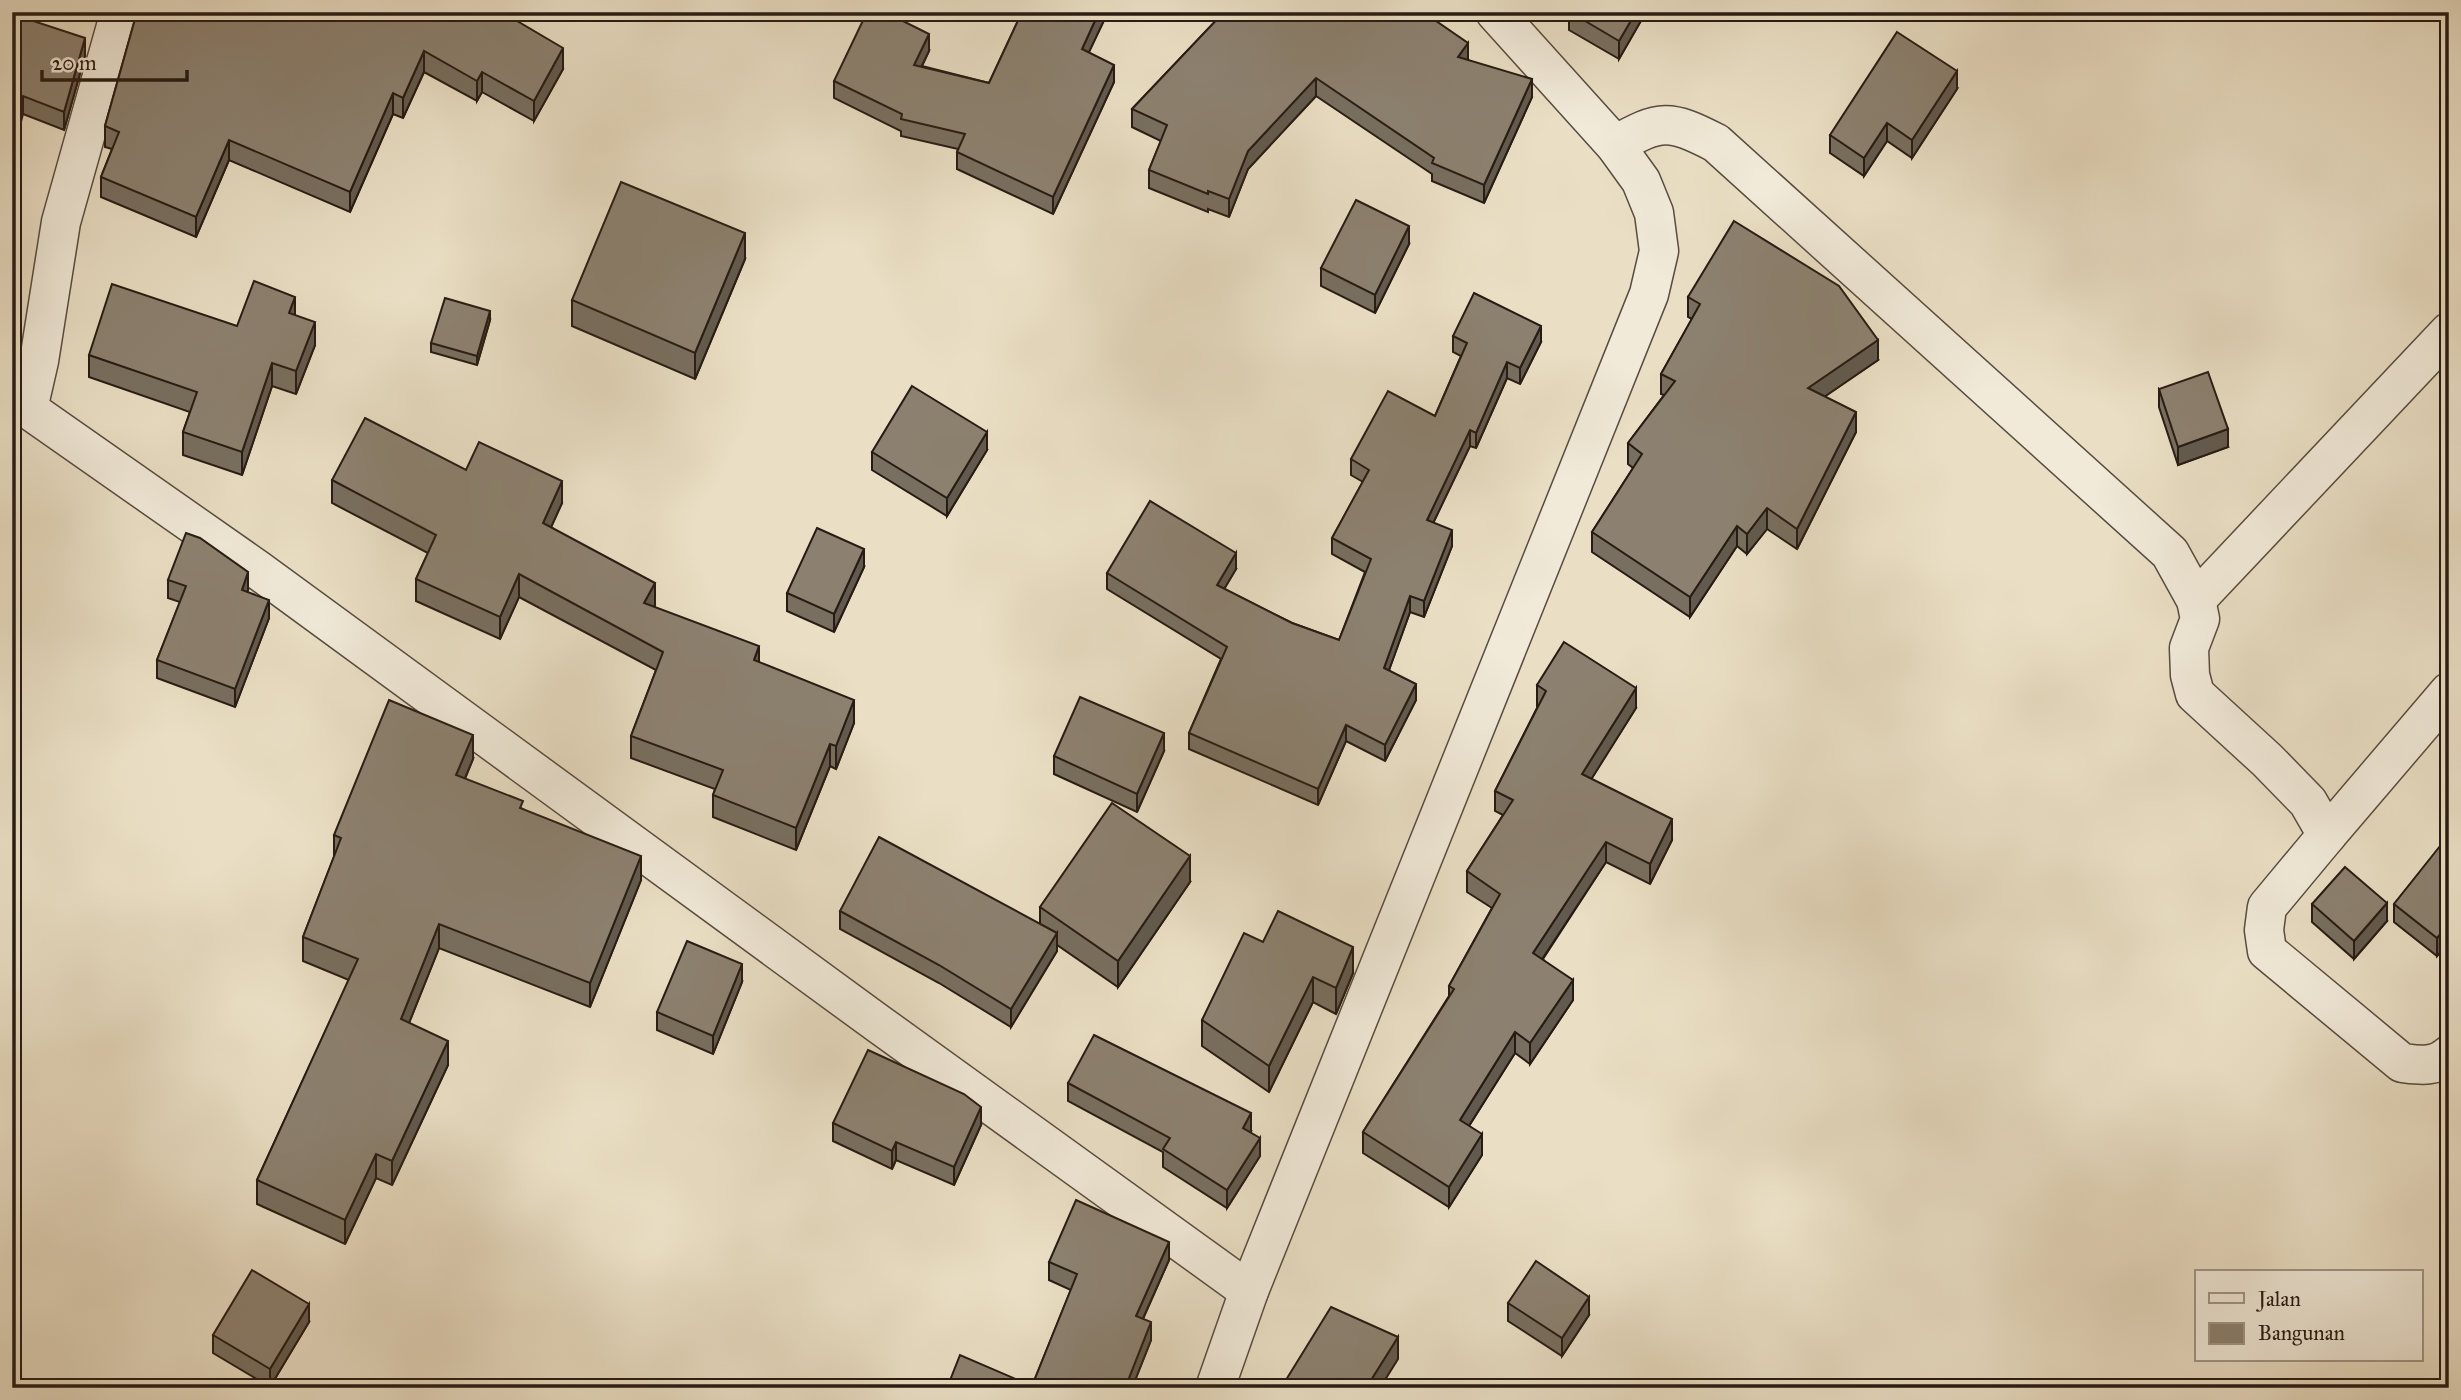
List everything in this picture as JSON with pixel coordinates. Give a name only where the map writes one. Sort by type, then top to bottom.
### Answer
[{"type":"street","points":[[120,12],[61,222],[39,361],[20,407],[258,570],[1249,1291]]},
{"type":"street","points":[[1215,1388],[1249,1291],[1648,294],[1659,251],[1654,213],[1641,181],[1615,145],[1495,12]]},
{"type":"street","points":[[1615,145],[1648,126],[1682,126],[1716,143],[2170,553],[2196,600],[2200,619],[2189,648],[2190,675],[2195,694],[2308,802],[2327,835]]},
{"type":"street","points":[[2196,600],[2449,332]]},
{"type":"street","points":[[2449,692],[2267,907],[2264,930],[2267,951],[2402,1063],[2426,1066],[2449,1055]]},
{"type":"building","points":[[12,12],[30,12],[27,19],[85,38],[64,112],[23,96],[12,137]]},
{"type":"building","points":[[137,12],[502,12],[563,48],[534,101],[482,72],[477,81],[424,51],[403,98],[393,93],[350,192],[229,140],[196,217],[101,177],[119,132],[105,126]]},
{"type":"building","points":[[867,12],[885,12],[929,34],[914,65],[989,83],[1022,12],[1099,12],[1082,49],[1114,65],[1053,197],[957,152],[965,134],[901,119],[902,114],[834,81]]},
{"type":"building","points":[[1224,12],[1423,12],[1468,43],[1458,57],[1532,79],[1484,185],[1432,163],[1434,158],[1316,78],[1248,151],[1229,199],[1208,191],[1208,194],[1149,170],[1167,125],[1132,109]]},
{"type":"building","points":[[1570,12],[1636,12],[1619,41]]},
{"type":"building","points":[[1897,32],[1957,71],[1912,140],[1887,123],[1864,158],[1830,135]]},
{"type":"building","points":[[621,182],[745,233],[695,353],[572,300]]},
{"type":"building","points":[[1356,200],[1409,226],[1375,295],[1321,268]]},
{"type":"building","points":[[1734,221],[1839,286],[1878,340],[1808,388],[1856,412],[1797,529],[1767,508],[1747,534],[1737,526],[1690,597],[1592,532],[1642,454],[1628,443],[1675,381],[1661,374],[1700,304],[1688,297]]},
{"type":"building","points":[[254,281],[295,297],[289,313],[315,322],[296,371],[272,363],[242,452],[183,432],[197,392],[89,355],[112,284],[237,326]]},
{"type":"building","points":[[1474,293],[1541,326],[1520,368],[1507,362],[1476,433],[1470,430],[1427,520],[1452,530],[1424,601],[1410,596],[1384,668],[1416,684],[1385,745],[1346,725],[1318,789],[1189,733],[1227,647],[1107,573],[1150,501],[1236,553],[1217,585],[1292,623],[1339,640],[1371,559],[1332,538],[1369,470],[1351,459],[1388,391],[1435,416],[1467,343],[1453,336]]},
{"type":"building","points":[[445,298],[490,311],[477,356],[431,343]]},
{"type":"building","points":[[2208,372],[2228,429],[2178,447],[2159,389]]},
{"type":"building","points":[[912,386],[987,432],[947,498],[872,452]]},
{"type":"building","points":[[365,418],[466,470],[479,442],[562,481],[543,523],[655,583],[644,603],[759,646],[754,660],[854,700],[836,746],[830,744],[796,828],[713,795],[723,770],[631,736],[663,652],[519,574],[500,617],[416,579],[436,535],[332,480]]},
{"type":"building","points":[[817,528],[864,549],[834,614],[787,593]]},
{"type":"building","points":[[186,533],[200,538],[248,572],[242,590],[269,600],[235,689],[157,660],[186,586],[168,580]]},
{"type":"building","points":[[1564,642],[1636,688],[1582,774],[1672,819],[1650,864],[1606,842],[1533,953],[1573,980],[1530,1043],[1515,1032],[1460,1120],[1482,1134],[1449,1187],[1363,1132],[1454,989],[1449,986],[1500,894],[1467,871],[1513,800],[1495,791],[1546,691],[1537,685]]},
{"type":"building","points":[[1080,697],[1164,733],[1137,794],[1054,756]]},
{"type":"building","points":[[389,700],[473,735],[456,775],[523,801],[520,808],[641,856],[590,983],[439,924],[401,1019],[448,1041],[392,1161],[376,1154],[345,1220],[257,1180],[358,959],[303,937],[341,838],[334,835]]},
{"type":"building","points":[[1112,803],[1190,856],[1118,961],[1040,907]]},
{"type":"building","points":[[2448,836],[2449,924],[2437,938],[2394,904]]},
{"type":"building","points":[[879,837],[1057,933],[1011,1009],[939,965],[840,911]]},
{"type":"building","points":[[2345,867],[2387,903],[2354,941],[2312,904]]},
{"type":"building","points":[[1278,911],[1353,947],[1336,988],[1313,977],[1269,1066],[1202,1020],[1244,933],[1263,942]]},
{"type":"building","points":[[687,941],[742,964],[713,1036],[657,1012]]},
{"type":"building","points":[[1094,1035],[1251,1113],[1243,1128],[1260,1138],[1227,1190],[1163,1149],[1170,1138],[1068,1083]]},
{"type":"building","points":[[868,1050],[964,1094],[981,1107],[954,1167],[896,1142],[892,1151],[833,1123]]},
{"type":"building","points":[[1076,1200],[1169,1242],[1136,1316],[1151,1322],[1125,1388],[947,1388],[960,1355],[1032,1386],[1077,1274],[1049,1262]]},
{"type":"building","points":[[1536,1261],[1589,1297],[1562,1338],[1508,1303]]},
{"type":"building","points":[[252,1270],[309,1304],[270,1369],[213,1335]]},
{"type":"building","points":[[1331,1307],[1398,1337],[1366,1388],[1281,1388]]}]
